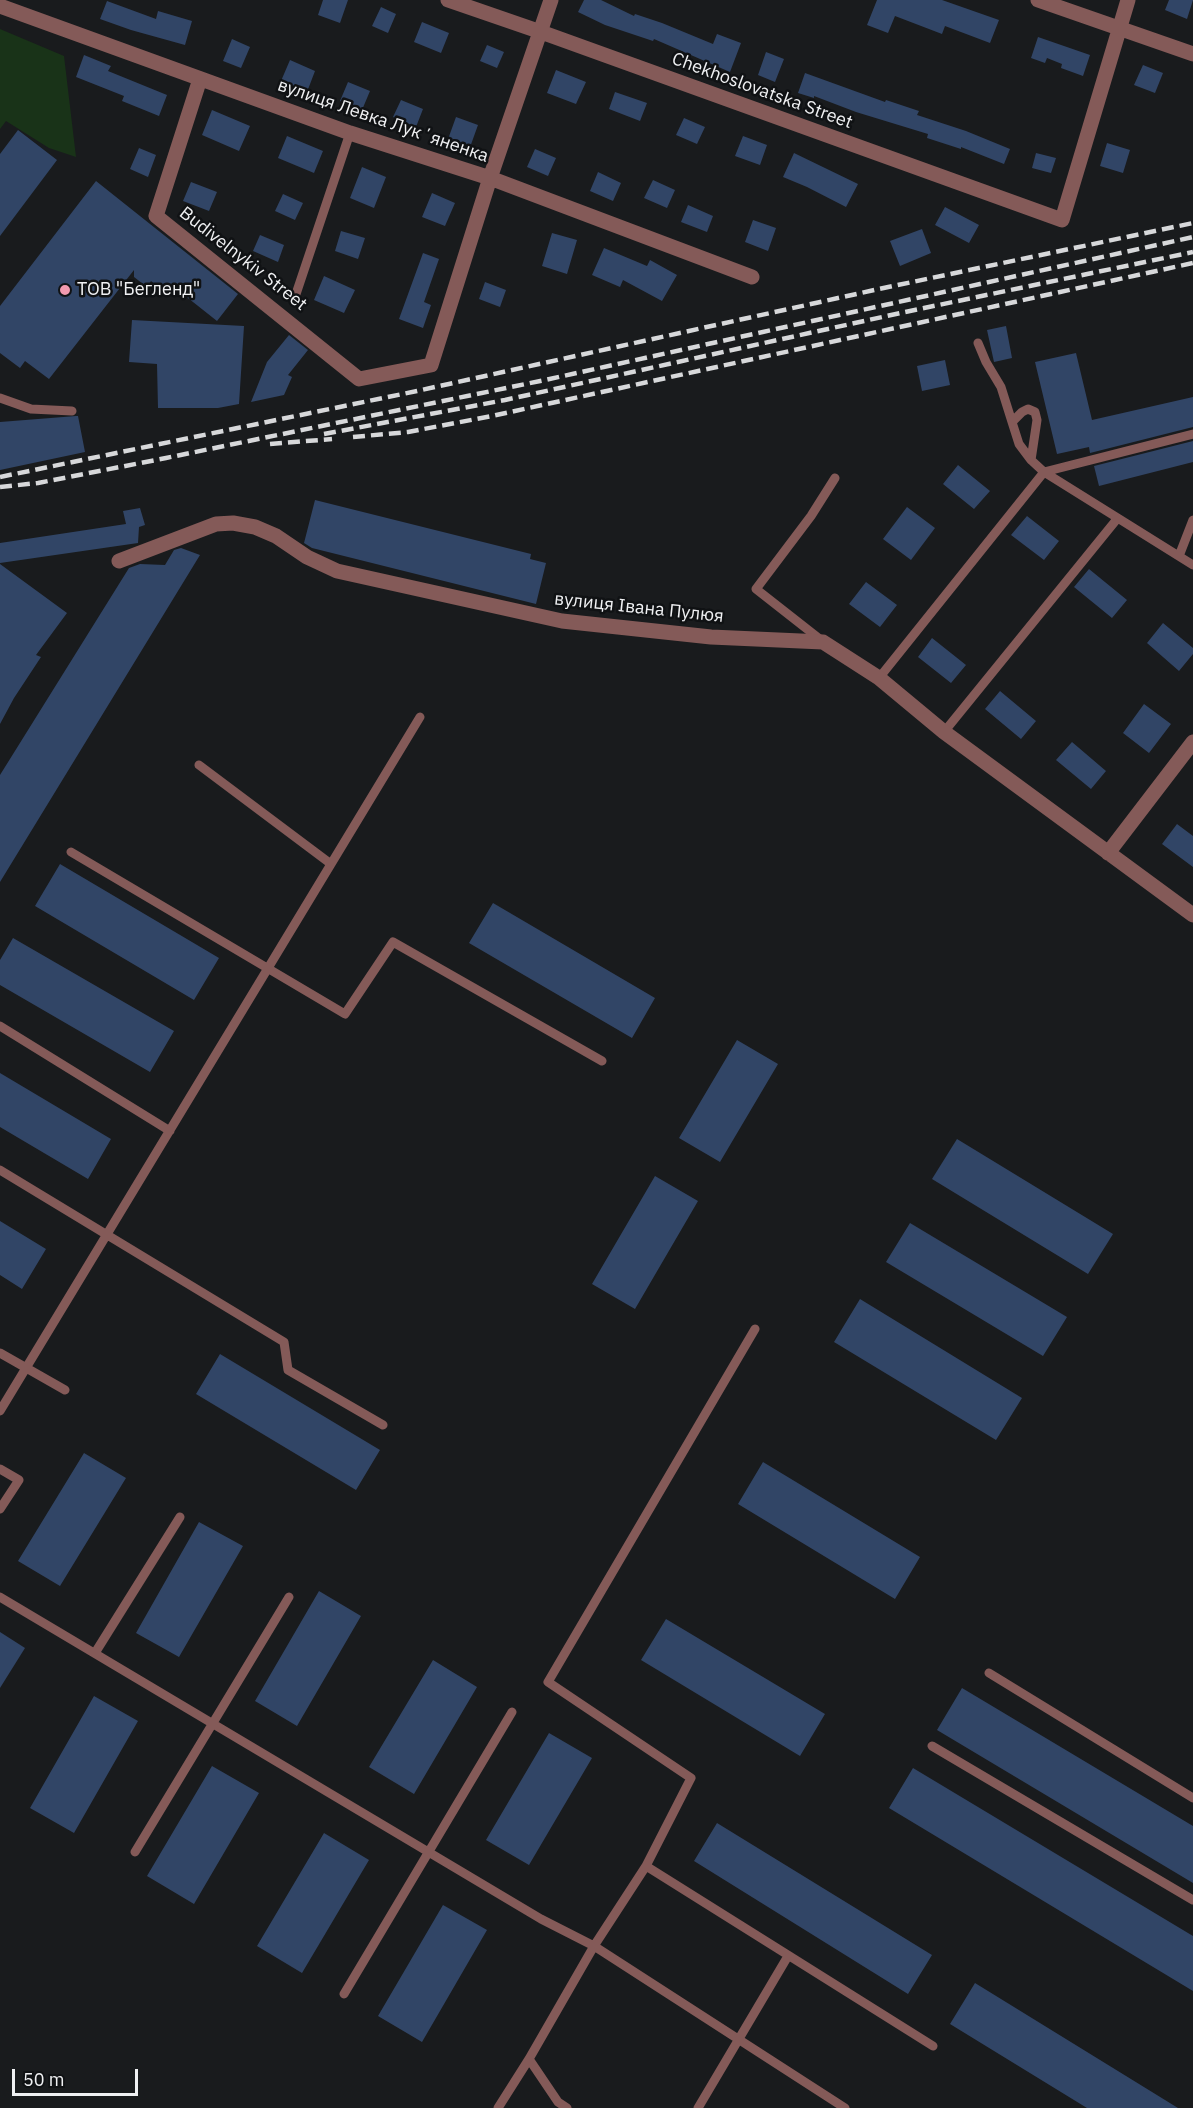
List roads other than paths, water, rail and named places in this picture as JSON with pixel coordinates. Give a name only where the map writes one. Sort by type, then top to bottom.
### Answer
[{"type":"street","name":"Chekhoslovatska Street","points":[[448,0],[1062,220],[1119,28]]},
{"type":"street","points":[[489,178],[551,0]]},
{"type":"street","points":[[1038,0],[1193,54]]},
{"type":"street","points":[[1119,28],[1128,0]]},
{"type":"street","name":"вулиця Левка Лукʼяненка","points":[[0,6],[350,133],[489,178],[752,277]]},
{"type":"street","name":"Budivelnykiv Street","points":[[200,79],[156,216],[359,379],[431,364],[489,178]]},
{"type":"street","name":"вулиця Івана Пулюя","points":[[120,561],[216,524],[233,523],[255,527],[276,536],[307,557],[337,571],[562,621],[711,637],[823,642]]},
{"type":"street","points":[[823,642],[879,678],[944,732],[1193,915]]},
{"type":"street","points":[[1108,853],[1193,742]]},
{"type":"lane","points":[[295,297],[350,133]]},
{"type":"lane","points":[[978,343],[1001,387],[1019,444],[1030,460],[1044,472],[1193,565]]},
{"type":"lane","points":[[0,398],[31,409],[72,411]]},
{"type":"lane","points":[[1012,422],[1028,409],[1035,412],[1037,420],[1030,460]]},
{"type":"lane","points":[[879,678],[1044,472],[1193,434]]},
{"type":"lane","points":[[823,642],[756,589],[811,516],[835,478]]},
{"type":"lane","points":[[944,732],[1117,519]]},
{"type":"lane","points":[[1179,556],[1193,520]]},
{"type":"lane","points":[[0,1411],[105,1234],[170,1131],[420,717]]},
{"type":"lane","points":[[200,765],[331,864]]},
{"type":"lane","points":[[71,852],[345,1014],[393,942],[602,1061]]},
{"type":"lane","points":[[0,1026],[170,1131]]},
{"type":"lane","points":[[0,1170],[284,1342],[288,1370],[383,1425]]},
{"type":"lane","points":[[498,2108],[594,1946],[646,1866],[691,1778],[548,1682],[755,1329]]},
{"type":"lane","points":[[0,1353],[65,1390]]},
{"type":"lane","points":[[0,1469],[19,1480],[0,1509]]},
{"type":"lane","points":[[95,1653],[180,1517]]},
{"type":"lane","points":[[0,1597],[541,1919],[594,1946],[844,2108]]},
{"type":"lane","points":[[135,1852],[289,1597]]},
{"type":"lane","points":[[989,1673],[1193,1798]]},
{"type":"lane","points":[[344,1994],[512,1712]]},
{"type":"lane","points":[[932,1746],[1193,1900]]},
{"type":"lane","points":[[646,1866],[933,2046]]},
{"type":"lane","points":[[698,2108],[788,1956]]},
{"type":"lane","points":[[529,2059],[558,2102],[567,2108]]},
{"type":"railway","points":[[0,477],[417,391],[879,289],[1193,223]]},
{"type":"railway","points":[[0,487],[38,483],[166,458],[545,380],[1193,237]]},
{"type":"railway","points":[[324,434],[505,400],[905,312],[1193,252]]},
{"type":"railway","points":[[353,437],[408,432],[492,416],[1193,263]]},
{"type":"railway","points":[[270,444],[332,439]]},
{"type":"place","name":"ТОВ \"Бегленд\"","points":[[65,290]]}]
